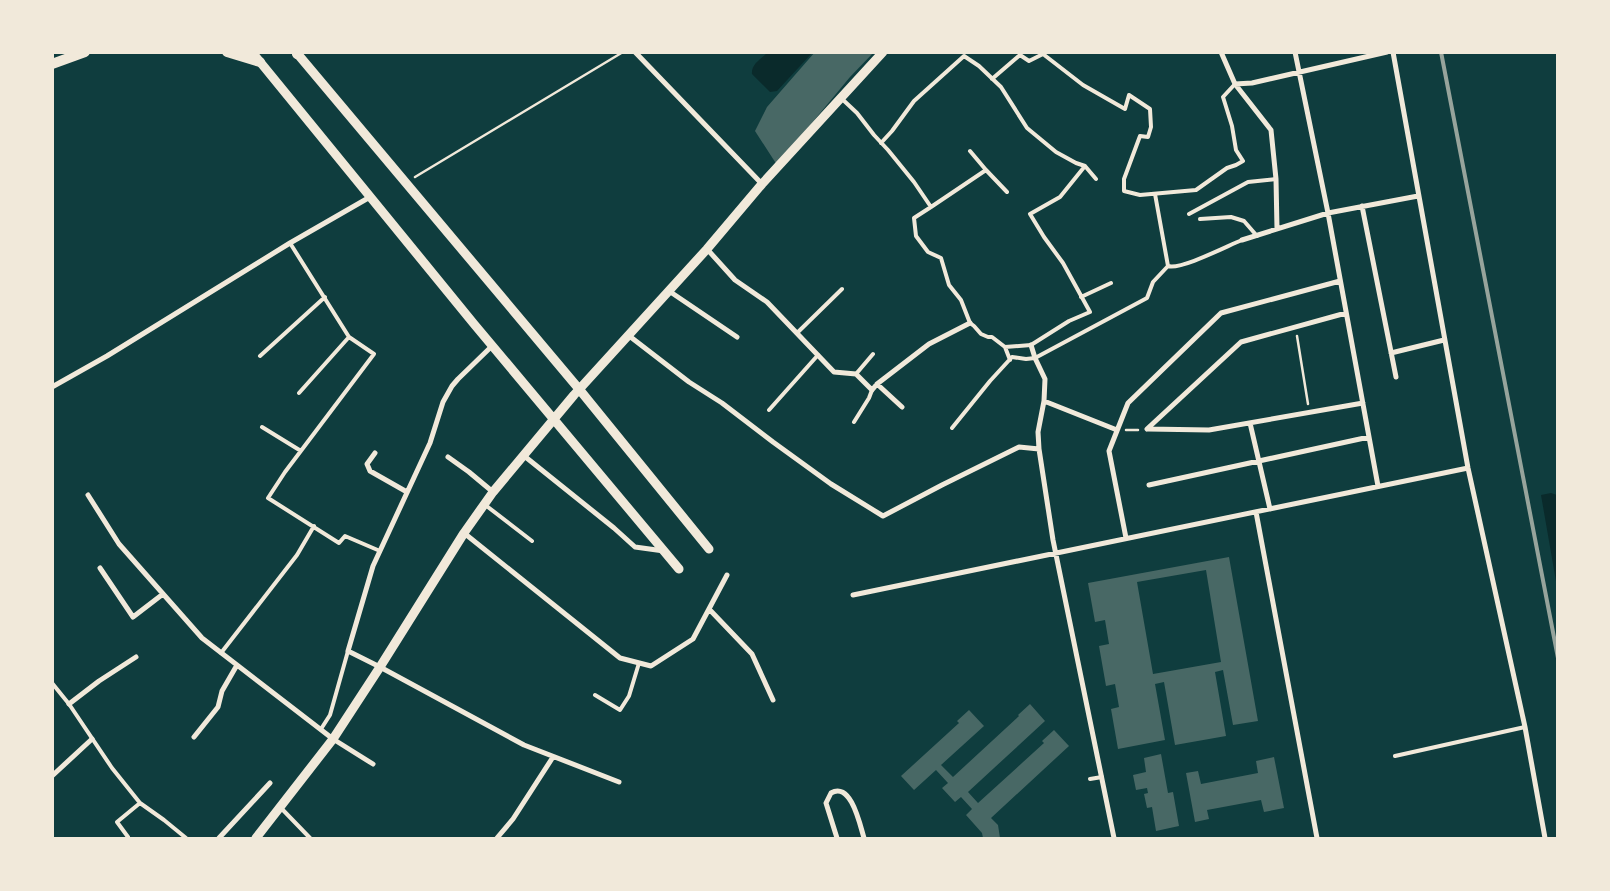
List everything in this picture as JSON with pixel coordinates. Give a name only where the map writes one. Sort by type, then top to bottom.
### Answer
[{"type":"main road","points":[[52,64],[85,52]]},
{"type":"main road","points":[[227,52],[260,62]]},
{"type":"street","points":[[252,52],[492,346],[679,568]]},
{"type":"street","points":[[635,52],[762,184]]},
{"type":"street","points":[[256,838],[281,808],[333,738],[464,533],[484,504],[523,455],[579,389],[707,249],[762,184],[883,52]]},
{"type":"street","points":[[1221,52],[1236,84],[1271,130],[1276,179],[1277,230]]},
{"type":"street","points":[[1295,52],[1328,213],[1378,486]]},
{"type":"street","points":[[1236,84],[1252,83],[1387,52]]},
{"type":"street","points":[[1393,52],[1468,468],[1525,727],[1545,838]]},
{"type":"street","points":[[297,53],[579,389],[709,549]]},
{"type":"street","points":[[1242,240],[1328,213],[1418,196]]},
{"type":"street","points":[[52,387],[107,356],[290,243],[370,197]]},
{"type":"street","points":[[1362,206],[1396,378]]},
{"type":"street","points":[[707,249],[735,280],[767,302],[834,372],[856,374],[872,390],[928,344],[970,323]]},
{"type":"street","points":[[1126,538],[1109,451],[1128,404],[1221,313],[1340,281]]},
{"type":"street","points":[[669,291],[737,337]]},
{"type":"street","points":[[1148,429],[1241,342],[1346,313]]},
{"type":"street","points":[[628,335],[831,484],[883,516],[1019,447],[1039,448]]},
{"type":"street","points":[[1391,353],[1444,340]]},
{"type":"street","points":[[1031,345],[1045,379],[1044,401],[1038,432],[1039,448],[1056,553],[1114,838]]},
{"type":"street","points":[[492,346],[452,386],[439,414],[430,443],[373,566],[348,652],[380,667],[524,745],[619,782]]},
{"type":"street","points":[[877,384],[902,407]]},
{"type":"street","points":[[1044,401],[1117,430]]},
{"type":"street","points":[[1148,429],[1209,430],[1363,403]]},
{"type":"street","points":[[1250,423],[1270,509]]},
{"type":"street","points":[[1150,485],[1369,437]]},
{"type":"street","points":[[375,453],[367,464],[370,471],[407,492]]},
{"type":"street","points":[[523,455],[635,547],[665,551]]},
{"type":"street","points":[[448,457],[494,492]]},
{"type":"street","points":[[853,595],[1468,468]]},
{"type":"street","points":[[88,495],[119,544],[202,638],[333,738],[373,764]]},
{"type":"street","points":[[1256,512],[1317,838]]},
{"type":"street","points":[[464,533],[620,658],[650,666],[693,639],[728,574]]},
{"type":"street","points":[[100,568],[133,617],[163,594]]},
{"type":"street","points":[[709,608],[752,654],[773,700]]},
{"type":"street","points":[[69,704],[99,681],[136,657]]},
{"type":"street","points":[[194,737],[218,707],[222,691],[236,665]]},
{"type":"street","points":[[52,776],[92,739]]},
{"type":"street","points":[[497,838],[512,819],[553,756]]},
{"type":"street","points":[[219,838],[270,783]]},
{"type":"street","points":[[837,838],[826,803],[831,793],[838,791],[848,796],[864,838]]},
{"type":"lane","points":[[992,79],[1020,55],[1029,60],[1043,54],[1083,85],[1125,109],[1129,95],[1150,109],[1151,127],[1148,137],[1140,136],[1124,179],[1124,191],[1140,195],[1196,190],[1227,168],[1242,161],[1236,150],[1232,126],[1223,97],[1236,84]]},
{"type":"lane","points":[[880,143],[892,131],[914,101],[964,56],[979,66],[1001,87],[1027,128],[1056,152],[1076,164],[1085,166],[1096,180]]},
{"type":"lane","points":[[841,98],[857,113],[914,182],[931,207]]},
{"type":"lane","points":[[970,151],[1008,192]]},
{"type":"lane","points":[[1006,347],[1031,345],[1069,322],[1090,312],[1063,263],[1030,214],[1060,197],[1085,166]]},
{"type":"lane","points":[[986,170],[914,218],[916,236],[928,252],[941,258],[949,285],[961,300],[970,323],[981,334],[992,337],[1006,347],[1010,360]]},
{"type":"lane","points":[[1189,214],[1248,182],[1276,179]]},
{"type":"lane","points":[[1155,194],[1168,266]]},
{"type":"lane","points":[[1200,219],[1231,217],[1244,221],[1257,236]]},
{"type":"lane","points":[[1168,266],[1174,268],[1189,264],[1242,240]]},
{"type":"lane","points":[[290,243],[349,337],[374,354],[285,472],[268,498],[339,543],[345,536],[380,551]]},
{"type":"lane","points":[[952,428],[1012,357],[1026,360],[1035,358],[1147,298],[1153,282],[1168,266]]},
{"type":"lane","points":[[1081,297],[1110,283]]},
{"type":"lane","points":[[797,333],[842,289]]},
{"type":"lane","points":[[260,356],[325,298]]},
{"type":"lane","points":[[299,393],[349,337]]},
{"type":"lane","points":[[856,374],[873,354]]},
{"type":"lane","points":[[769,410],[818,356]]},
{"type":"lane","points":[[854,422],[872,390]]},
{"type":"lane","points":[[262,427],[301,451]]},
{"type":"lane","points":[[484,504],[532,541]]},
{"type":"lane","points":[[221,653],[297,555],[314,526]]},
{"type":"lane","points":[[321,729],[330,715],[348,652]]},
{"type":"lane","points":[[595,695],[620,710],[629,696],[639,663]]},
{"type":"lane","points":[[52,683],[69,704],[112,768],[140,803],[186,838]]},
{"type":"lane","points":[[1395,756],[1525,727]]},
{"type":"lane","points":[[1090,779],[1102,777]]},
{"type":"lane","points":[[127,838],[117,822],[140,803]]},
{"type":"lane","points":[[281,808],[310,838]]},
{"type":"path","points":[[406,183],[623,52]]},
{"type":"path","points":[[1295,327],[1310,412]]},
{"type":"path","points":[[1117,430],[1148,429]]},
{"type":"water","points":[[767,53],[812,53],[777,91],[770,92],[752,74],[753,67]]},
{"type":"water","points":[[1551,493],[1557,495],[1557,587],[1541,495]]},
{"type":"building","points":[[815,52],[874,52],[850,77],[777,165],[755,131],[767,107]]},
{"type":"building","points":[[1229,557],[1258,721],[1233,725],[1223,670],[1215,672],[1226,736],[1175,745],[1164,682],[1155,684],[1165,740],[1118,749],[1111,709],[1119,707],[1115,684],[1106,686],[1099,646],[1109,644],[1105,620],[1095,622],[1088,583]],"holes":[[[1206,570],[1221,662],[1153,674],[1137,582]]]},
{"type":"building","points":[[1030,704],[1045,721],[968,792],[978,803],[1044,743],[1042,741],[1054,730],[1069,746],[991,818],[998,825],[1000,838],[983,838],[982,833],[966,815],[972,809],[961,797],[955,802],[942,788],[948,783],[936,770],[914,790],[901,776],[959,723],[957,721],[969,710],[984,726],[941,765],[953,777]]},
{"type":"building","points":[[1161,754],[1168,793],[1173,792],[1179,826],[1156,831],[1152,807],[1147,808],[1144,794],[1148,793],[1147,788],[1136,790],[1133,775],[1146,772],[1144,758]]},
{"type":"building","points":[[1274,757],[1284,808],[1264,812],[1261,800],[1207,810],[1209,819],[1195,822],[1186,773],[1198,771],[1201,784],[1258,773],[1256,761]]},
{"type":"railway","points":[[1441,52],[1558,658]]}]
